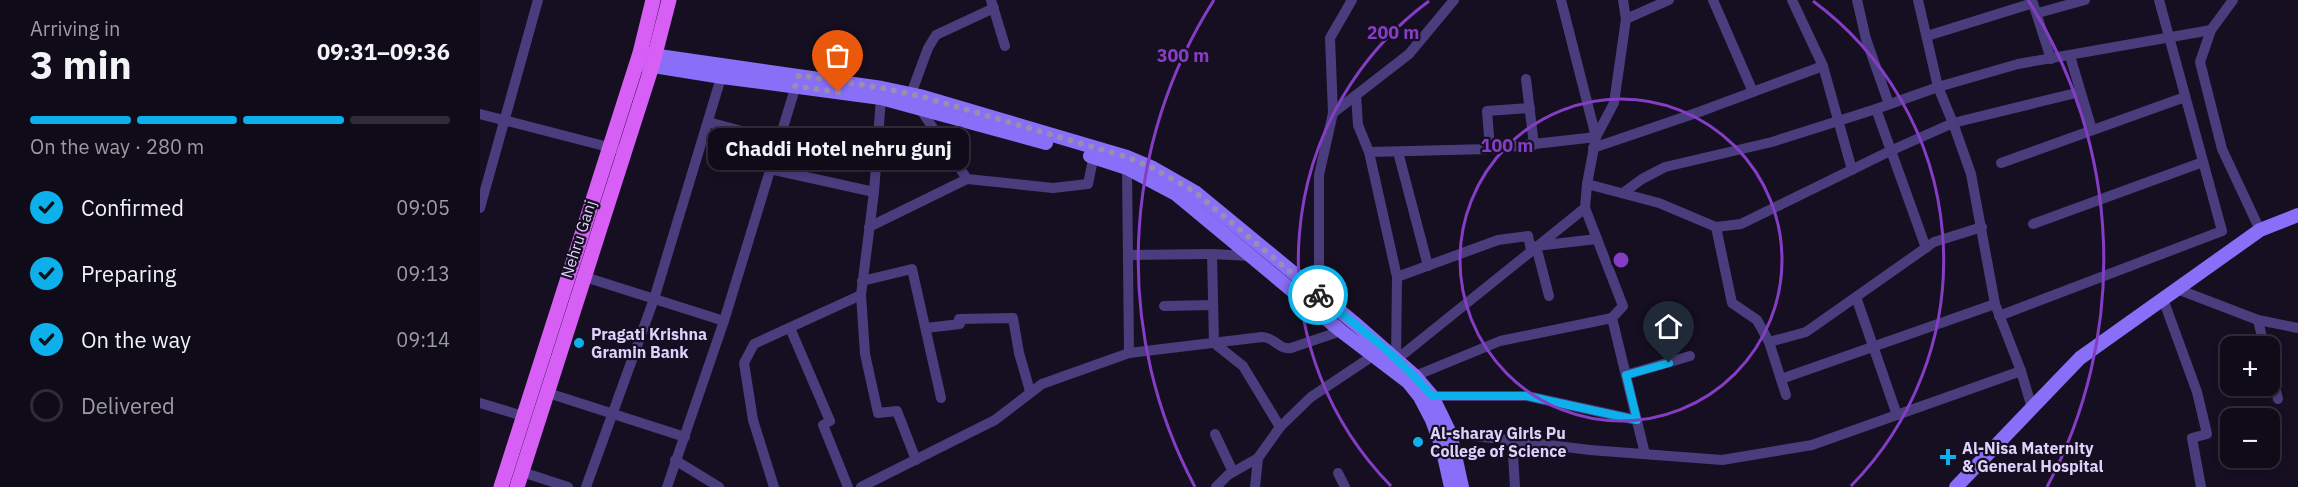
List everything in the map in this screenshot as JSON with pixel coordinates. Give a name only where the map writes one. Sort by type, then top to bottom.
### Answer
[{"type":"main road","name":"Nehru Ganj","points":[[501,487],[638,58],[653,0]]},
{"type":"main road","name":"Nehru Ganj","points":[[517,487],[654,61],[669,0]]},
{"type":"main road","points":[[638,58],[723,72],[911,94],[1094,153],[1127,168],[1176,194],[1341,331],[1396,360],[1415,376],[1432,396],[1450,433],[1462,487]]},
{"type":"main road","points":[[797,81],[919,107],[1094,153],[1127,157],[1153,168],[1195,192],[1319,296],[1408,382],[1425,406],[1442,447],[1451,487]]},
{"type":"main road","points":[[1956,487],[2080,358],[2260,230],[2298,215]]},
{"type":"street","points":[[480,208],[538,0]]},
{"type":"street","points":[[1319,296],[1319,175],[1333,113],[1330,38],[1352,0]]},
{"type":"street","points":[[1333,113],[1408,54],[1454,0]]},
{"type":"street","points":[[1561,0],[1594,143]]},
{"type":"street","points":[[1415,376],[1500,342],[1612,318],[1623,306],[1585,208],[1594,143],[1614,103],[1626,19],[1623,0]]},
{"type":"street","points":[[1626,19],[1669,0]]},
{"type":"street","points":[[1713,0],[1754,92]]},
{"type":"street","points":[[1792,0],[1823,66],[1852,170]]},
{"type":"street","points":[[1857,0],[1866,39],[1889,104]]},
{"type":"street","points":[[1918,0],[1938,87],[1971,174],[1995,304],[2021,371],[2032,408]]},
{"type":"street","points":[[1927,36],[2035,5],[2085,0]]},
{"type":"street","points":[[1999,316],[2222,231],[2159,0]]},
{"type":"street","points":[[2233,0],[2211,30],[2200,62],[2222,149],[2260,230]]},
{"type":"street","points":[[911,94],[928,48],[936,35],[993,4],[1005,46]]},
{"type":"street","points":[[2035,5],[2051,59]]},
{"type":"street","points":[[1623,194],[1642,179],[1665,167],[1772,142],[1938,87],[2018,64],[2211,30]]},
{"type":"street","points":[[2070,56],[2092,130]]},
{"type":"street","points":[[1369,152],[1490,149],[1594,143],[1754,92],[1823,66]]},
{"type":"street","points":[[586,487],[654,299],[723,72]]},
{"type":"street","points":[[1526,79],[1534,145]]},
{"type":"street","points":[[667,487],[724,321],[797,81]]},
{"type":"street","points":[[1587,184],[1659,203],[1716,227],[1740,224],[1953,123],[2080,92]]},
{"type":"street","points":[[1356,95],[1358,125],[1369,152],[1397,277],[1396,360]]},
{"type":"street","points":[[2001,163],[2185,97]]},
{"type":"street","points":[[881,98],[861,295],[865,354],[878,413],[897,411],[916,460]]},
{"type":"street","points":[[919,107],[967,179]]},
{"type":"street","points":[[1490,149],[1487,111],[1530,108]]},
{"type":"street","points":[[1876,109],[1926,248]]},
{"type":"street","points":[[480,114],[625,151]]},
{"type":"street","points":[[708,122],[779,141]]},
{"type":"street","points":[[1398,152],[1428,266]]},
{"type":"street","points":[[869,227],[967,179],[1053,188],[1088,184],[1094,153]]},
{"type":"street","points":[[2033,224],[2203,162]]},
{"type":"street","points":[[1127,168],[1129,353]]},
{"type":"street","points":[[770,169],[873,192]]},
{"type":"street","points":[[1396,360],[1585,208]]},
{"type":"street","points":[[1716,227],[1731,303],[1757,320],[1769,342],[1786,395]]},
{"type":"street","points":[[1769,342],[1806,332],[1934,242],[1982,227]]},
{"type":"street","points":[[1397,277],[1498,240],[1528,236],[1550,296]]},
{"type":"street","points":[[1534,248],[1597,239]]},
{"type":"street","points":[[1212,254],[1214,343]]},
{"type":"street","points":[[1128,255],[1250,256]]},
{"type":"street","points":[[862,281],[912,269],[941,398]]},
{"type":"street","points":[[585,277],[724,321]]},
{"type":"street","points":[[2177,289],[2258,320],[2298,328]]},
{"type":"street","points":[[774,487],[753,420],[744,363],[753,344],[861,295]]},
{"type":"street","points":[[1856,297],[1897,415]]},
{"type":"street","points":[[2163,299],[2197,392],[2207,434],[2192,438],[2201,487]]},
{"type":"street","points":[[1781,379],[1995,304]]},
{"type":"street","points":[[1164,306],[1213,305]]},
{"type":"street","points":[[926,328],[960,324],[959,319],[1013,318],[1019,353],[1030,391]]},
{"type":"street","points":[[1612,318],[1645,454]]},
{"type":"street","points":[[2258,320],[2262,336]]},
{"type":"street","points":[[790,328],[830,421],[823,425],[848,487]]},
{"type":"street","points":[[861,487],[879,483],[916,460],[996,420],[1030,391],[1042,384],[1129,353],[1267,337],[1285,349],[1341,331]]},
{"type":"street","points":[[1214,343],[1243,366],[1280,427]]},
{"type":"street","points":[[1216,487],[1233,472],[1258,458],[1280,427],[1311,397],[1378,352]]},
{"type":"street","points":[[1626,375],[1690,356]]},
{"type":"street","points":[[1450,433],[1590,450],[1722,460],[1812,445],[2021,371]]},
{"type":"street","points":[[548,393],[685,437]]},
{"type":"street","points":[[1432,396],[1527,396],[1637,420]]},
{"type":"street","points":[[480,404],[523,416]]},
{"type":"street","points":[[1215,434],[1233,472]]},
{"type":"street","points":[[1512,439],[1515,487]]},
{"type":"street","points":[[1255,487],[1258,458]]},
{"type":"street","points":[[675,460],[719,487]]},
{"type":"street","points":[[522,472],[568,487]]},
{"type":"street","points":[[1338,473],[1345,487]]},
{"type":"way so far","points":[[838,92],[795,86],[799,75],[920,96],[1127,157],[1153,168],[1195,192],[1318,295]]},
{"type":"place","name":"Chaddi Hotel nehru gunj","points":[[838,92]]},
{"type":"place","name":"Pragati Krishna Gramin Bank","points":[[579,343]]},
{"type":"place","name":"Al-sharay Girls Pu College of Science","points":[[1418,442]]},
{"type":"place","name":"Al-Nisa Maternity & General Hospital","points":[[1948,457]]},
{"type":"route","points":[[1318,295],[1384,348],[1415,376],[1432,396],[1527,396],[1637,420],[1626,375],[1669,363]]}]
